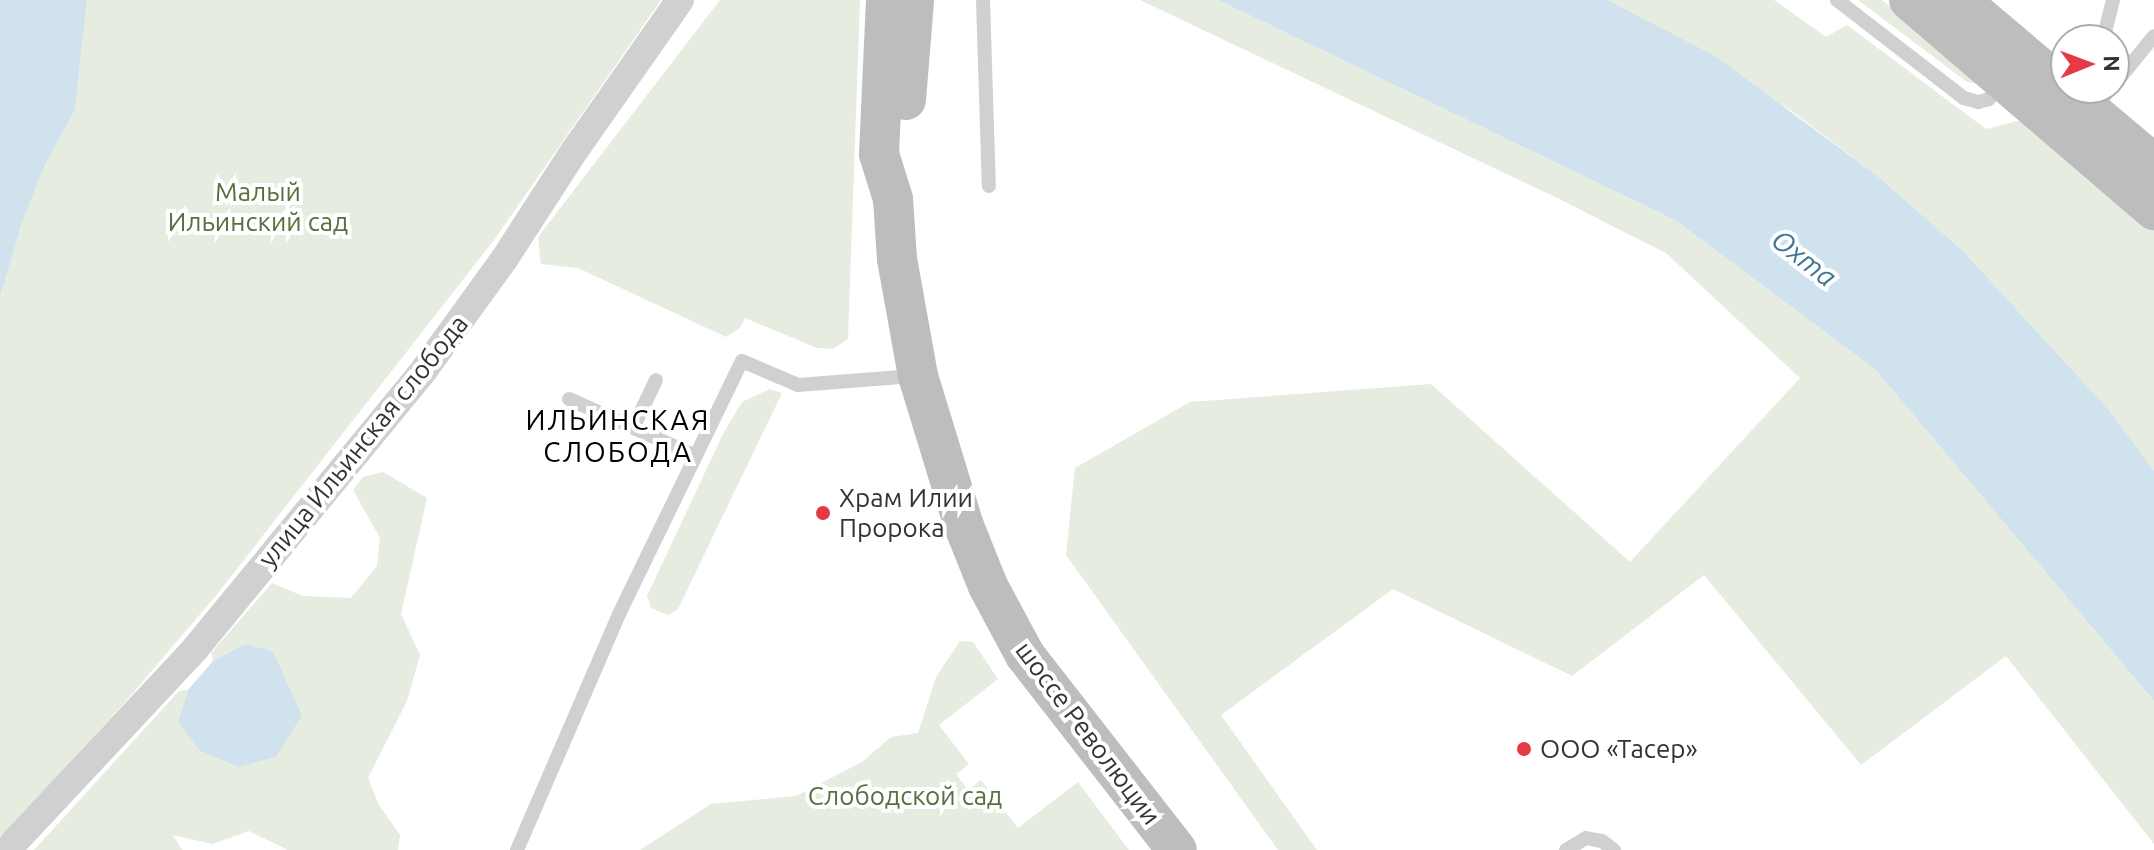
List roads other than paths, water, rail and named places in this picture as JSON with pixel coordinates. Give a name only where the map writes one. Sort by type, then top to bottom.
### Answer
[{"type":"main road","name":"шоссе Революции","points":[[886,0],[879,154],[893,199],[897,259],[918,376],[964,526],[988,586],[1025,655],[1177,850]]},
{"type":"main road","name":"шоссе Революции","points":[[893,199],[903,154],[914,0]]},
{"type":"main road","points":[[1909,0],[2003,80],[2090,107],[2154,210]]},
{"type":"main road","points":[[1966,2],[2154,164]]},
{"type":"street","name":"улица Ильинская слобода","points":[[7,850],[195,649],[424,370],[505,258],[575,150],[680,0]]},
{"type":"lane","points":[[983,0],[989,186]]},
{"type":"lane","points":[[1837,0],[1964,98],[1978,102],[1989,99],[2003,80]]},
{"type":"lane","points":[[2107,24],[2113,0]]},
{"type":"lane","points":[[2090,107],[2154,36]]},
{"type":"lane","points":[[517,850],[608,638],[742,361],[798,385],[918,376]]},
{"type":"lane","points":[[633,428],[656,380]]},
{"type":"lane","points":[[569,399],[696,456]]},
{"type":"lane","points":[[1566,850],[1586,838],[1602,841],[1614,850]]},
{"type":"water","points":[[0,0],[87,0],[75,110],[44,167],[22,223],[0,297]]},
{"type":"water","name":"Охта","points":[[1218,0],[1607,0],[1715,56],[1875,174],[1963,251],[2107,408],[2154,471],[2154,701],[1875,369],[1675,220]]},
{"type":"water","points":[[245,644],[273,651],[302,715],[276,757],[238,767],[199,750],[178,722],[188,690],[213,661]]},
{"type":"place","name":"Храм Илии Пророка","points":[[823,513]]},
{"type":"place","name":"ООО «Тасер»","points":[[1524,749]]},
{"type":"district","name":"ИЛЬИНСКАЯ СЛОБОДА","points":[[618,436]]},
{"type":"park label","name":"Малый Ильинский сад","points":[[258,207]]},
{"type":"park label","name":"Слободской сад","points":[[905,796]]}]
